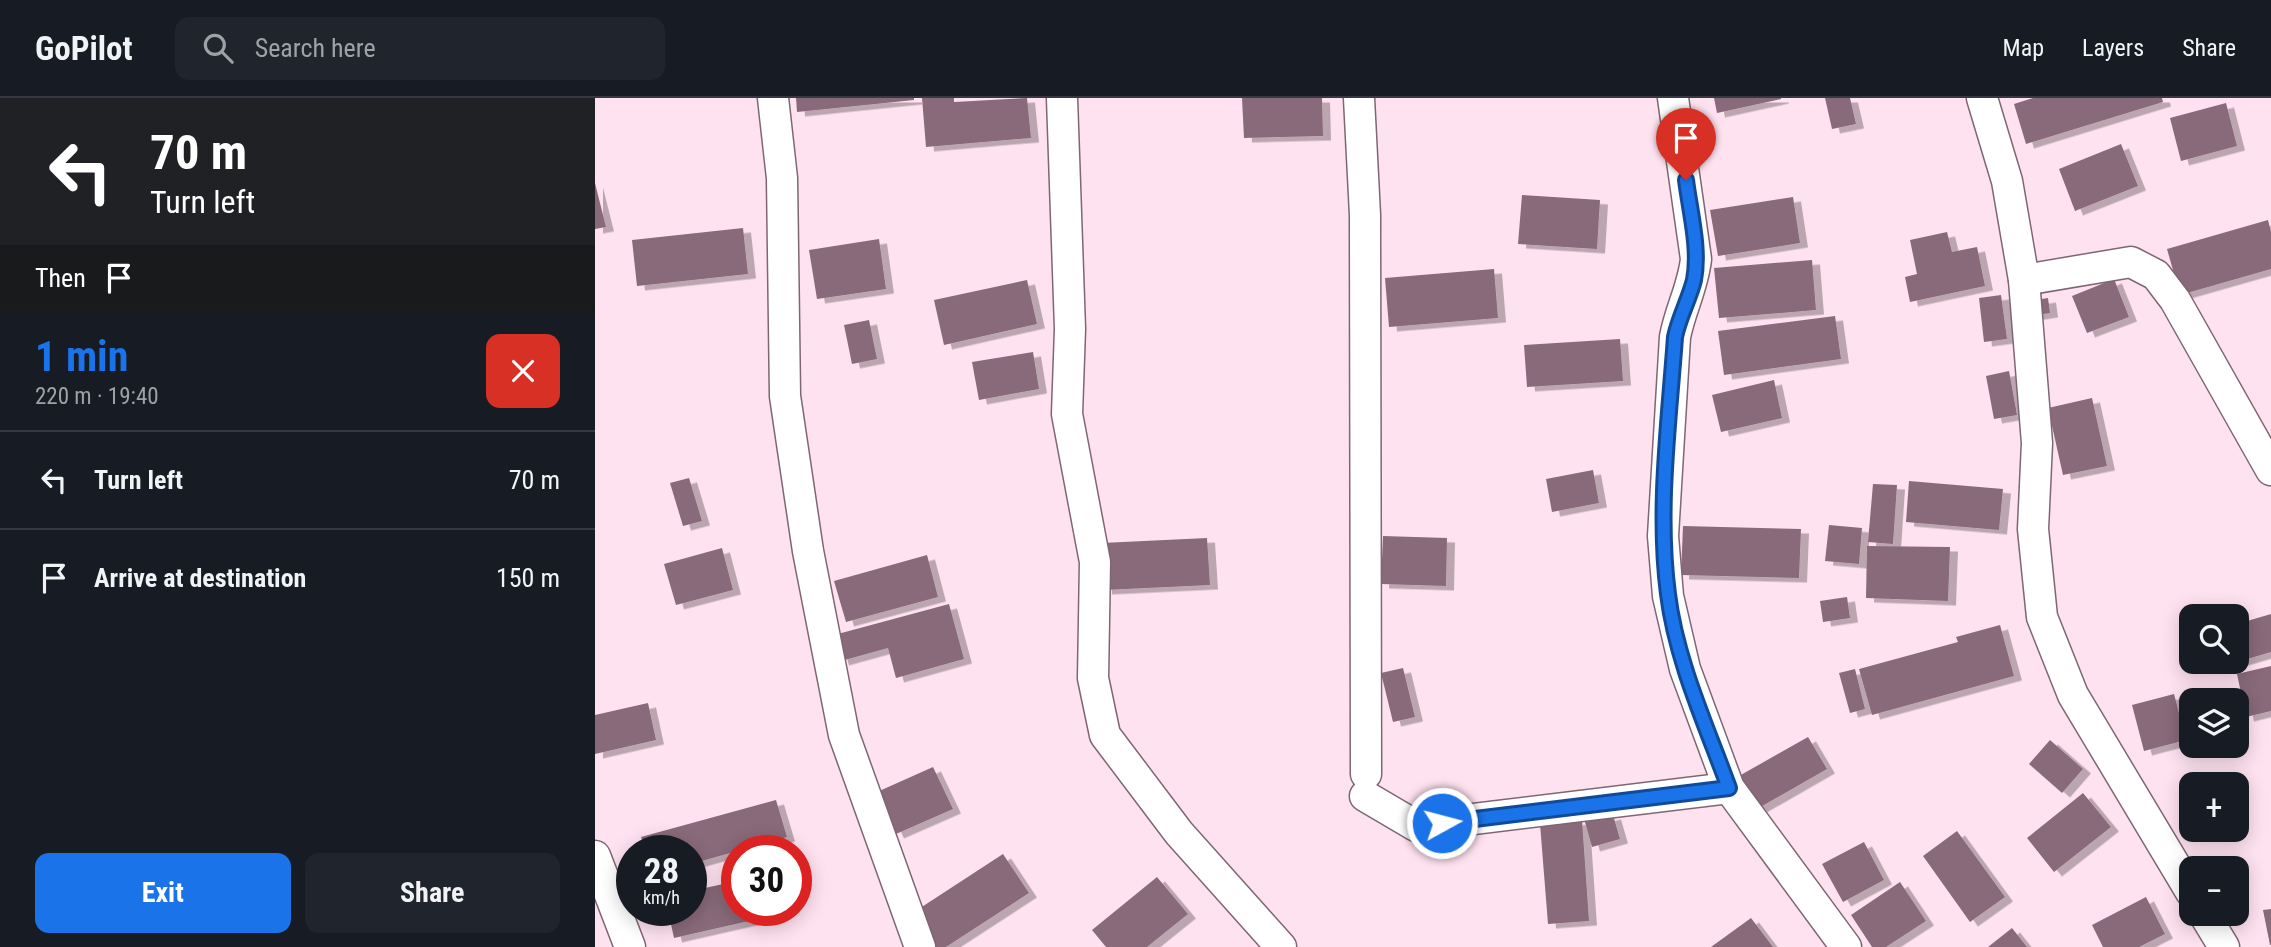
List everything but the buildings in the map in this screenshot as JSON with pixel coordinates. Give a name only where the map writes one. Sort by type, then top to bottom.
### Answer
[{"type":"street","points":[[773,98],[782,178],[785,396],[808,551],[844,735],[920,947]]},
{"type":"street","points":[[1062,98],[1070,329],[1067,414],[1095,562],[1093,678],[1105,735],[1179,833],[1281,947]]},
{"type":"street","points":[[1359,98],[1365,229],[1365,785],[1416,826],[1729,788]]},
{"type":"street","points":[[1673,98],[1696,259],[1693,281],[1679,316],[1675,337],[1663,536],[1668,596],[1685,668],[1729,788],[1846,947]]},
{"type":"street","points":[[1982,98],[2007,181],[2024,280],[2037,443],[2033,529],[2042,617],[2073,695],[2179,872]]},
{"type":"street","points":[[2024,280],[2131,262],[2156,275],[2175,300],[2271,470]]},
{"type":"street","points":[[595,856],[630,947]]},
{"type":"street","points":[[2211,926],[2224,947]]},
{"type":"route","points":[[1442,823],[1729,788],[1685,668],[1668,596],[1663,536],[1675,337],[1679,316],[1693,281],[1696,259],[1686,180]]}]
